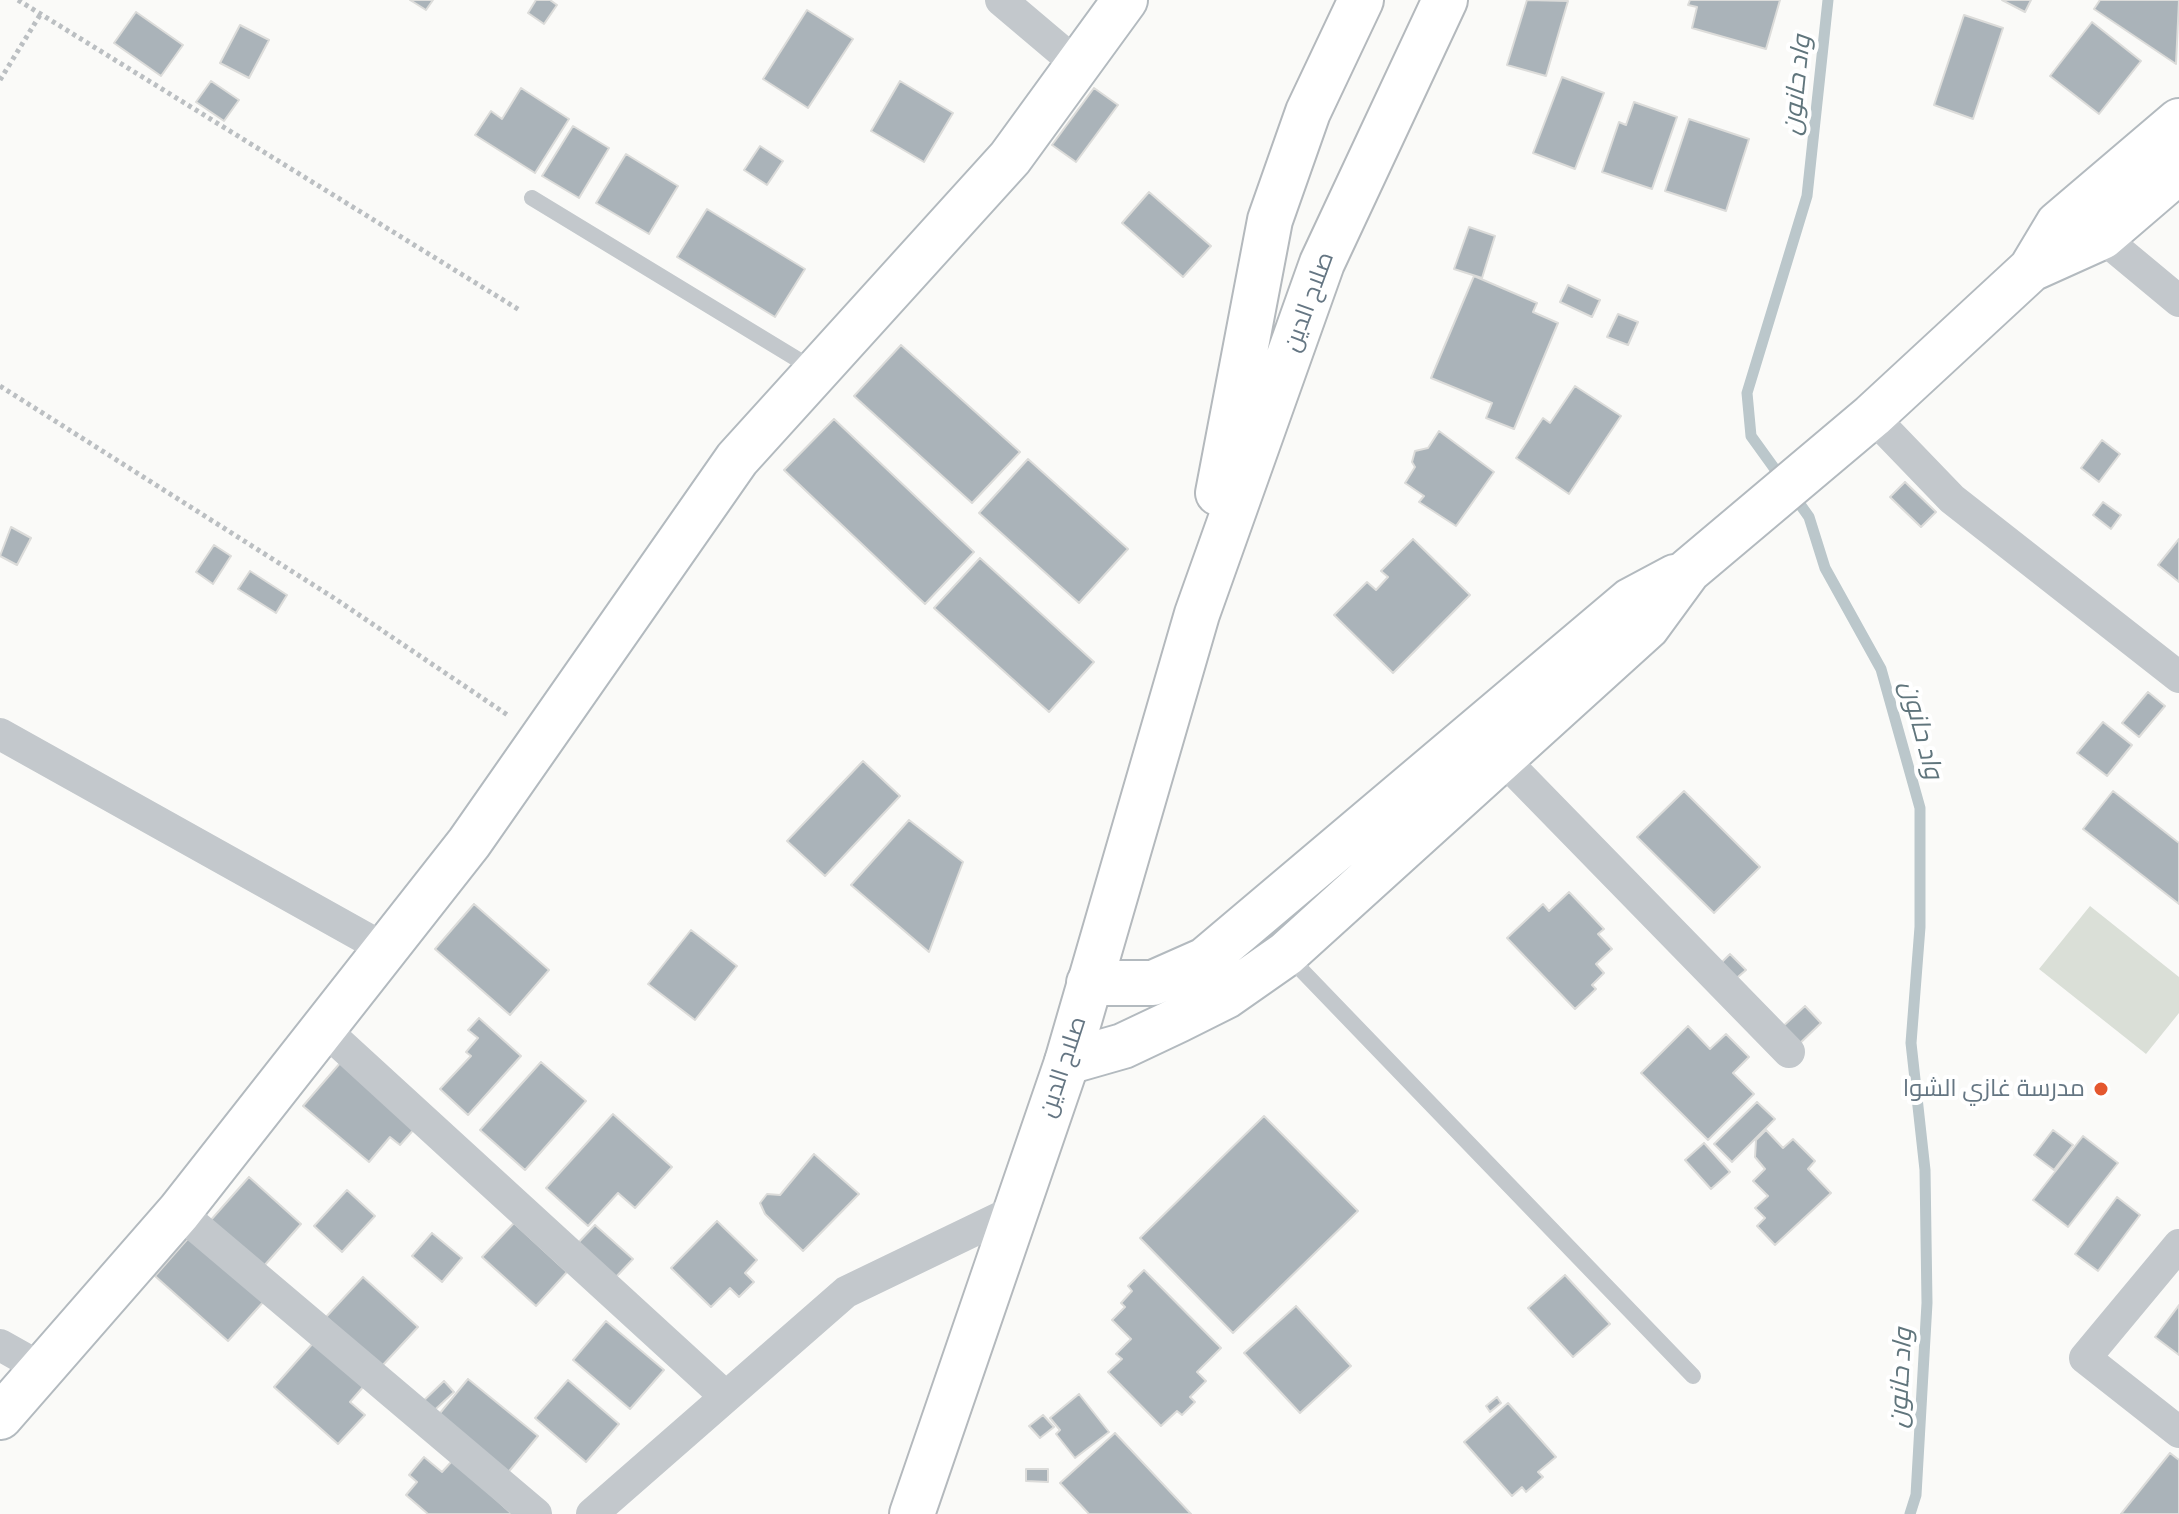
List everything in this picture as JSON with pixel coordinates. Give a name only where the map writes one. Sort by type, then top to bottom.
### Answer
[{"type":"main road","points":[[0,1417],[179,1212],[469,843],[737,459],[1010,158],[1125,0]]},
{"type":"main road","name":"صلاح الدين","points":[[1197,614],[1270,220],[1308,112],[1361,0]]},
{"type":"main road","name":"صلاح الدين","points":[[912,1514],[1067,1062],[1197,614],[1322,263],[1445,0]]},
{"type":"main road","points":[[1089,983],[1153,983],[1205,960],[1392,806],[1630,601],[1688,571],[1858,427],[2031,269],[2058,224],[2179,121]]},
{"type":"main road","points":[[2031,269],[2102,237],[2179,171]]},
{"type":"main road","points":[[1067,1062],[1123,1046],[1178,1020],[1226,996],[1286,954],[1504,760],[1647,627],[1688,571]]},
{"type":"street","points":[[1001,0],[1079,66]]},
{"type":"street","points":[[2102,237],[2179,301]]},
{"type":"street","points":[[1858,427],[2179,677]]},
{"type":"street","points":[[0,734],[385,949]]},
{"type":"street","points":[[1504,760],[1789,1052]]},
{"type":"street","points":[[324,1029],[725,1396]]},
{"type":"street","points":[[592,1514],[846,1292],[1014,1211]]},
{"type":"street","points":[[179,1212],[536,1514]]},
{"type":"street","points":[[2179,1245],[2085,1358],[2179,1432]]},
{"type":"street","points":[[0,1345],[41,1368]]},
{"type":"lane","points":[[532,198],[817,371]]},
{"type":"lane","points":[[1286,954],[1693,1376]]},
{"type":"path","points":[[18,0],[521,311]]},
{"type":"path","points":[[0,80],[40,15]]},
{"type":"path","points":[[0,386],[334,598],[543,739]]},
{"type":"shaded area","points":[[2090,906],[2179,977],[2179,1013],[2146,1054],[2039,969]]},
{"type":"building","points":[[410,0],[433,0],[426,10]]},
{"type":"building","points":[[536,0],[550,0],[557,5],[544,24],[528,13]]},
{"type":"building","points":[[1527,0],[1568,1],[1546,76],[1507,65]]},
{"type":"building","points":[[1690,0],[1780,0],[1766,49],[1692,28],[1697,7],[1688,5]]},
{"type":"building","points":[[2002,0],[2031,0],[2025,12]]},
{"type":"building","points":[[2100,0],[2179,0],[2176,64],[2094,9]]},
{"type":"building","points":[[807,10],[853,39],[808,108],[763,79]]},
{"type":"building","points":[[136,12],[183,45],[161,76],[114,43]]},
{"type":"building","points":[[1964,15],[2003,28],[1973,119],[1934,105]]},
{"type":"building","points":[[2092,22],[2141,61],[2099,114],[2050,76]]},
{"type":"building","points":[[240,25],[269,40],[249,78],[220,63]]},
{"type":"building","points":[[1562,77],[1604,93],[1575,169],[1533,153]]},
{"type":"building","points":[[211,81],[239,100],[224,121],[196,102]]},
{"type":"building","points":[[900,81],[953,113],[924,162],[871,131]]},
{"type":"building","points":[[521,88],[569,119],[535,173],[475,135],[491,111],[502,119]]},
{"type":"building","points":[[1094,88],[1118,105],[1076,162],[1052,145]]},
{"type":"building","points":[[1634,102],[1677,117],[1652,189],[1602,172],[1619,122],[1626,125]]},
{"type":"building","points":[[1689,119],[1749,139],[1726,211],[1665,191]]},
{"type":"building","points":[[573,126],[609,148],[579,198],[542,176]]},
{"type":"building","points":[[760,146],[783,161],[767,185],[744,170]]},
{"type":"building","points":[[626,154],[678,186],[649,234],[596,203]]},
{"type":"building","points":[[1149,192],[1211,246],[1183,277],[1122,223]]},
{"type":"building","points":[[707,209],[805,269],[775,317],[677,257]]},
{"type":"building","points":[[1469,227],[1495,236],[1482,278],[1454,269]]},
{"type":"building","points":[[1474,276],[1537,303],[1533,312],[1558,323],[1514,429],[1486,418],[1492,403],[1431,378]]},
{"type":"building","points":[[1568,285],[1600,300],[1592,317],[1560,302]]},
{"type":"building","points":[[1618,314],[1638,322],[1628,345],[1607,337]]},
{"type":"building","points":[[901,345],[1020,452],[972,503],[854,396]]},
{"type":"building","points":[[1575,386],[1621,416],[1569,494],[1516,458],[1543,418],[1550,423]]},
{"type":"building","points":[[834,419],[974,552],[925,604],[784,470]]},
{"type":"building","points":[[1439,431],[1494,472],[1456,526],[1419,502],[1424,496],[1405,483],[1415,467],[1412,462],[1415,451],[1428,448]]},
{"type":"building","points":[[2102,440],[2120,454],[2099,482],[2081,468]]},
{"type":"building","points":[[1028,459],[1128,549],[1079,603],[979,513]]},
{"type":"building","points":[[1905,482],[1936,512],[1921,527],[1890,497]]},
{"type":"building","points":[[2103,502],[2121,515],[2111,529],[2093,515]]},
{"type":"building","points":[[11,527],[31,538],[17,565],[0,556]]},
{"type":"building","points":[[1413,539],[1470,595],[1393,673],[1334,615],[1367,582],[1376,590],[1388,577],[1381,571]]},
{"type":"building","points":[[2179,539],[2179,582],[2158,565]]},
{"type":"building","points":[[214,545],[231,556],[213,584],[196,572]]},
{"type":"building","points":[[980,558],[1094,662],[1049,712],[934,608]]},
{"type":"building","points":[[250,571],[287,595],[276,613],[238,589]]},
{"type":"building","points":[[2148,692],[2165,706],[2139,737],[2122,723]]},
{"type":"building","points":[[2103,722],[2132,745],[2107,776],[2077,753]]},
{"type":"building","points":[[863,761],[900,796],[825,876],[787,841]]},
{"type":"building","points":[[1684,791],[1760,867],[1714,913],[1637,837]]},
{"type":"building","points":[[2113,791],[2179,843],[2179,904],[2083,829]]},
{"type":"building","points":[[909,820],[963,862],[929,952],[851,885]]},
{"type":"building","points":[[1569,892],[1604,929],[1598,934],[1612,949],[1596,964],[1604,973],[1592,985],[1596,989],[1575,1009],[1507,938],[1543,904],[1549,911]]},
{"type":"building","points":[[474,904],[549,970],[510,1015],[435,949]]},
{"type":"building","points":[[691,930],[737,966],[695,1020],[648,984]]},
{"type":"building","points":[[1730,954],[1746,970],[1732,982],[1717,967]]},
{"type":"building","points":[[1805,1006],[1821,1023],[1795,1048],[1778,1031]]},
{"type":"building","points":[[479,1018],[521,1056],[468,1115],[440,1089],[471,1056],[466,1052],[478,1038],[468,1030]]},
{"type":"building","points":[[1688,1026],[1710,1049],[1726,1034],[1749,1057],[1733,1073],[1754,1094],[1708,1140],[1641,1073]]},
{"type":"building","points":[[341,1062],[416,1127],[400,1145],[390,1137],[369,1162],[303,1106]]},
{"type":"building","points":[[541,1062],[586,1101],[525,1170],[480,1130]]},
{"type":"building","points":[[1757,1102],[1775,1119],[1732,1162],[1714,1144]]},
{"type":"building","points":[[613,1114],[672,1167],[635,1208],[618,1193],[588,1226],[546,1188]]},
{"type":"building","points":[[1264,1116],[1358,1211],[1233,1333],[1140,1238]]},
{"type":"building","points":[[1766,1130],[1783,1148],[1793,1139],[1815,1161],[1808,1169],[1831,1193],[1775,1245],[1757,1226],[1765,1218],[1755,1208],[1768,1196],[1753,1181],[1765,1169],[1755,1157],[1756,1140]]},
{"type":"building","points":[[2053,1130],[2073,1145],[2054,1170],[2034,1155]]},
{"type":"building","points":[[2083,1136],[2118,1163],[2068,1227],[2033,1200]]},
{"type":"building","points":[[1704,1143],[1730,1172],[1711,1189],[1685,1160]]},
{"type":"building","points":[[814,1154],[859,1194],[803,1251],[765,1214],[760,1203],[767,1194],[780,1195]]},
{"type":"building","points":[[249,1177],[301,1224],[263,1267],[210,1221]]},
{"type":"building","points":[[347,1190],[375,1216],[342,1252],[314,1226]]},
{"type":"building","points":[[2117,1197],[2140,1215],[2098,1271],[2075,1254]]},
{"type":"building","points":[[717,1221],[757,1260],[745,1273],[754,1282],[739,1297],[730,1288],[711,1307],[671,1268]]},
{"type":"building","points":[[514,1223],[567,1272],[536,1306],[482,1257]]},
{"type":"building","points":[[595,1225],[633,1259],[614,1279],[576,1245]]},
{"type":"building","points":[[432,1233],[462,1258],[442,1282],[412,1256]]},
{"type":"building","points":[[191,1235],[265,1300],[228,1341],[155,1276]]},
{"type":"building","points":[[1144,1270],[1221,1348],[1197,1372],[1206,1381],[1190,1397],[1195,1402],[1182,1415],[1177,1411],[1161,1426],[1108,1372],[1122,1359],[1116,1354],[1131,1339],[1112,1320],[1125,1307],[1121,1303],[1132,1291],[1128,1286]]},
{"type":"building","points":[[1565,1275],[1610,1324],[1573,1357],[1528,1308]]},
{"type":"building","points":[[363,1277],[418,1327],[381,1367],[326,1317]]},
{"type":"building","points":[[2179,1305],[2179,1355],[2155,1337]]},
{"type":"building","points":[[1296,1306],[1351,1366],[1300,1413],[1244,1353]]},
{"type":"building","points":[[606,1321],[664,1370],[630,1409],[573,1360]]},
{"type":"building","points":[[314,1342],[364,1386],[350,1402],[365,1415],[338,1444],[274,1387]]},
{"type":"building","points":[[468,1379],[538,1436],[506,1475],[436,1418]]},
{"type":"building","points":[[568,1380],[619,1424],[586,1462],[535,1418]]},
{"type":"building","points":[[444,1381],[454,1392],[426,1418],[416,1408]]},
{"type":"building","points":[[1079,1394],[1109,1432],[1075,1458],[1056,1434],[1060,1430],[1050,1418]]},
{"type":"building","points":[[1497,1397],[1501,1403],[1490,1412],[1486,1406]]},
{"type":"building","points":[[1508,1403],[1556,1457],[1538,1472],[1543,1477],[1526,1492],[1522,1487],[1512,1496],[1464,1442]]},
{"type":"building","points":[[1043,1415],[1054,1427],[1040,1438],[1029,1426]]},
{"type":"building","points":[[1115,1433],[1191,1514],[1089,1514],[1060,1483]]},
{"type":"building","points":[[2170,1453],[2179,1460],[2179,1514],[2121,1514]]},
{"type":"building","points":[[424,1457],[442,1472],[453,1460],[512,1514],[428,1514],[406,1495],[417,1482],[409,1475]]},
{"type":"building","points":[[1026,1469],[1048,1469],[1048,1482],[1026,1481]]},
{"type":"waterway","name":"واد حانون","points":[[1782,479],[1751,436],[1747,393],[1807,196],[1828,0]]},
{"type":"waterway","name":"واد حانون","points":[[1792,493],[1809,517],[1825,568],[1881,669],[1920,808],[1920,927],[1911,1043],[1925,1170],[1927,1303],[1916,1495],[1910,1514]]},
{"type":"place","name":"مدرسة غازي الشوا","points":[[2101,1089]]}]
